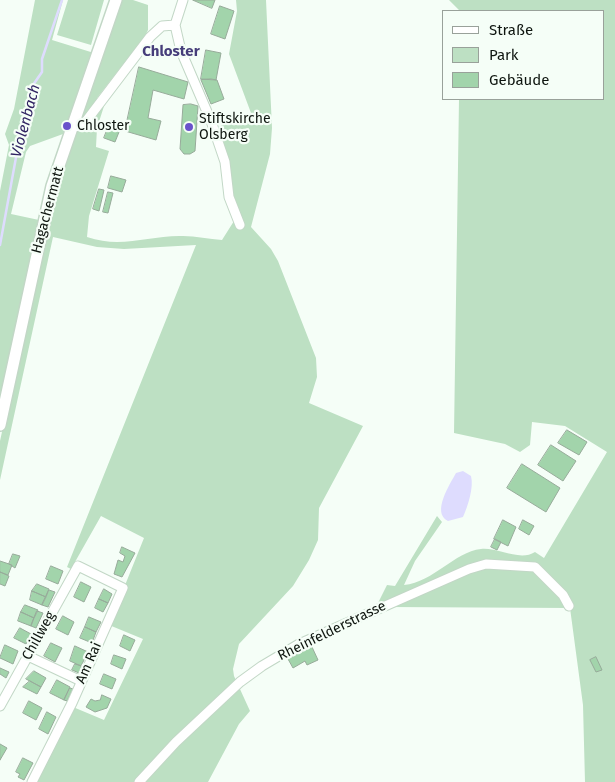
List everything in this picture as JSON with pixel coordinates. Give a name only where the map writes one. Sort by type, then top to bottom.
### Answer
[{"type":"street","name":"Hagachermatt","points":[[0,426],[50,195],[116,0]]},
{"type":"street","points":[[183,0],[175,25],[181,51],[208,114],[225,162],[229,197],[240,225]]},
{"type":"street","points":[[73,127],[81,126],[87,120],[150,37],[162,26],[175,25]]},
{"type":"street","name":"Rheinfelderstrasse","points":[[138,782],[176,742],[240,682],[298,644],[469,569],[486,564],[536,566],[563,595],[569,606]]},
{"type":"street","name":"Chillweg","points":[[0,706],[78,566]]},
{"type":"street","name":"Am Rai","points":[[32,782],[81,681],[122,588],[78,566]]},
{"type":"street","points":[[28,656],[81,681]]},
{"type":"green space","points":[[35,0],[63,0],[52,40],[94,53],[63,134],[30,146],[26,152],[11,214],[39,220],[0,404],[0,191],[9,145],[5,134],[14,109]]},
{"type":"green space","points":[[68,0],[104,0],[91,45],[57,35]]},
{"type":"green space","points":[[120,0],[133,0],[148,5],[148,30],[97,98],[105,103],[97,128],[96,147],[109,151],[89,216],[87,237],[112,242],[171,236],[193,236],[222,240],[234,221],[218,127],[251,113],[229,54],[237,11],[236,0],[266,0],[272,128],[270,154],[251,227],[271,249],[278,261],[316,358],[317,377],[309,403],[363,426],[319,508],[318,540],[309,560],[293,586],[239,644],[233,669],[234,676],[250,711],[239,724],[208,782],[34,782],[73,707],[104,720],[143,639],[109,625],[144,538],[101,516],[71,569],[67,567],[196,245],[124,249],[97,247],[53,237],[0,480],[0,441],[53,197]]},
{"type":"green space","points":[[449,0],[615,0],[615,782],[585,782],[583,705],[570,608],[388,607],[377,605],[387,585],[395,586],[437,516],[442,522],[415,561],[404,585],[425,579],[462,555],[481,549],[516,555],[529,555],[535,552],[544,558],[607,452],[565,426],[532,422],[530,445],[520,452],[505,444],[454,433],[459,100],[605,100],[605,10],[459,10]]},
{"type":"water","points":[[463,471],[471,476],[472,480],[469,502],[463,517],[448,521],[441,512],[443,498],[456,473]]},
{"type":"building","points":[[193,0],[215,0],[212,8]]},
{"type":"building","points":[[220,6],[234,11],[225,39],[211,34]]},
{"type":"building","points":[[206,50],[221,53],[216,80],[201,79]]},
{"type":"building","points":[[139,67],[188,82],[184,99],[153,90],[148,118],[161,121],[156,140],[125,131]]},
{"type":"building","points":[[201,80],[217,80],[224,99],[211,104]]},
{"type":"building","name":"Stiftskirche Olsberg","points":[[191,104],[198,106],[195,151],[190,154],[184,154],[180,149],[183,105]]},
{"type":"building","points":[[110,123],[121,127],[115,142],[104,138]]},
{"type":"building","points":[[111,176],[126,180],[122,192],[108,188]]},
{"type":"building","points":[[99,189],[104,190],[99,211],[93,209]]},
{"type":"building","points":[[108,192],[113,193],[108,213],[103,212]]},
{"type":"building","points":[[567,430],[587,442],[579,455],[558,443]]},
{"type":"building","points":[[551,445],[576,461],[563,481],[538,465]]},
{"type":"building","points":[[522,464],[560,488],[546,512],[507,488]]},
{"type":"building","points":[[503,520],[516,527],[508,546],[494,539]]},
{"type":"building","points":[[523,520],[534,526],[529,535],[519,529]]},
{"type":"building","points":[[495,539],[501,542],[497,550],[491,547]]},
{"type":"building","points":[[122,547],[135,553],[122,577],[114,574],[118,560],[123,562],[125,556],[120,553]]},
{"type":"building","points":[[13,554],[20,556],[15,568],[9,564]]},
{"type":"building","points":[[0,561],[12,565],[8,575],[0,572]]},
{"type":"building","points":[[51,566],[63,571],[58,584],[46,579]]},
{"type":"building","points":[[0,572],[9,576],[5,586],[0,584]]},
{"type":"building","points":[[81,582],[91,587],[84,602],[74,597]]},
{"type":"building","points":[[37,584],[49,589],[46,597],[32,591]]},
{"type":"building","points":[[104,589],[112,594],[108,603],[99,599]]},
{"type":"building","points":[[49,590],[55,592],[48,607],[42,605]]},
{"type":"building","points":[[32,591],[46,597],[42,605],[30,600]]},
{"type":"building","points":[[99,599],[108,603],[103,612],[95,608]]},
{"type":"building","points":[[25,605],[38,610],[34,618],[21,612]]},
{"type":"building","points":[[37,611],[43,613],[36,628],[31,626]]},
{"type":"building","points":[[21,612],[34,618],[31,626],[18,621]]},
{"type":"building","points":[[63,616],[74,622],[68,635],[56,629]]},
{"type":"building","points":[[89,617],[101,622],[96,632],[85,627]]},
{"type":"building","points":[[85,627],[96,632],[92,643],[80,638]]},
{"type":"building","points":[[20,628],[31,634],[26,644],[14,638]]},
{"type":"building","points":[[124,635],[135,640],[130,651],[120,646]]},
{"type":"building","points":[[51,643],[62,648],[55,662],[44,656]]},
{"type":"building","points":[[5,645],[18,651],[13,664],[0,658]]},
{"type":"building","points":[[75,646],[88,652],[81,666],[70,661]]},
{"type":"building","points":[[312,647],[318,660],[307,665],[305,661],[293,668],[288,659]]},
{"type":"building","points":[[114,655],[126,659],[122,669],[111,664]]},
{"type":"building","points":[[596,657],[602,670],[596,672],[590,660]]},
{"type":"building","points":[[75,664],[82,666],[79,673],[72,670]]},
{"type":"building","points":[[0,668],[9,672],[6,678],[0,674]]},
{"type":"building","points":[[34,671],[46,678],[41,687],[26,679]]},
{"type":"building","points":[[104,674],[116,679],[112,689],[100,684]]},
{"type":"building","points":[[57,680],[70,687],[64,700],[50,693]]},
{"type":"building","points":[[30,681],[41,687],[37,694],[23,687]]},
{"type":"building","points":[[70,688],[73,689],[67,701],[64,700]]},
{"type":"building","points":[[102,695],[111,699],[107,708],[95,712],[86,707],[91,699],[95,701],[100,700]]},
{"type":"building","points":[[29,701],[42,708],[36,720],[23,713]]},
{"type":"building","points":[[47,712],[56,717],[48,734],[39,729]]},
{"type":"building","points":[[0,744],[7,748],[0,760]]},
{"type":"building","points":[[23,758],[33,763],[24,780],[18,777],[20,774],[16,772]]},
{"type":"waterway","name":"Violenbach","points":[[0,245],[17,152],[26,124],[25,116],[31,107],[29,102],[34,90],[33,85],[42,72],[42,59],[62,0]]},
{"type":"place","name":"Chloster","points":[[67,126]]},
{"type":"place","name":"Stiftskirche Olsberg","points":[[189,127]]},
{"type":"district","name":"Chloster","points":[[171,52]]}]
